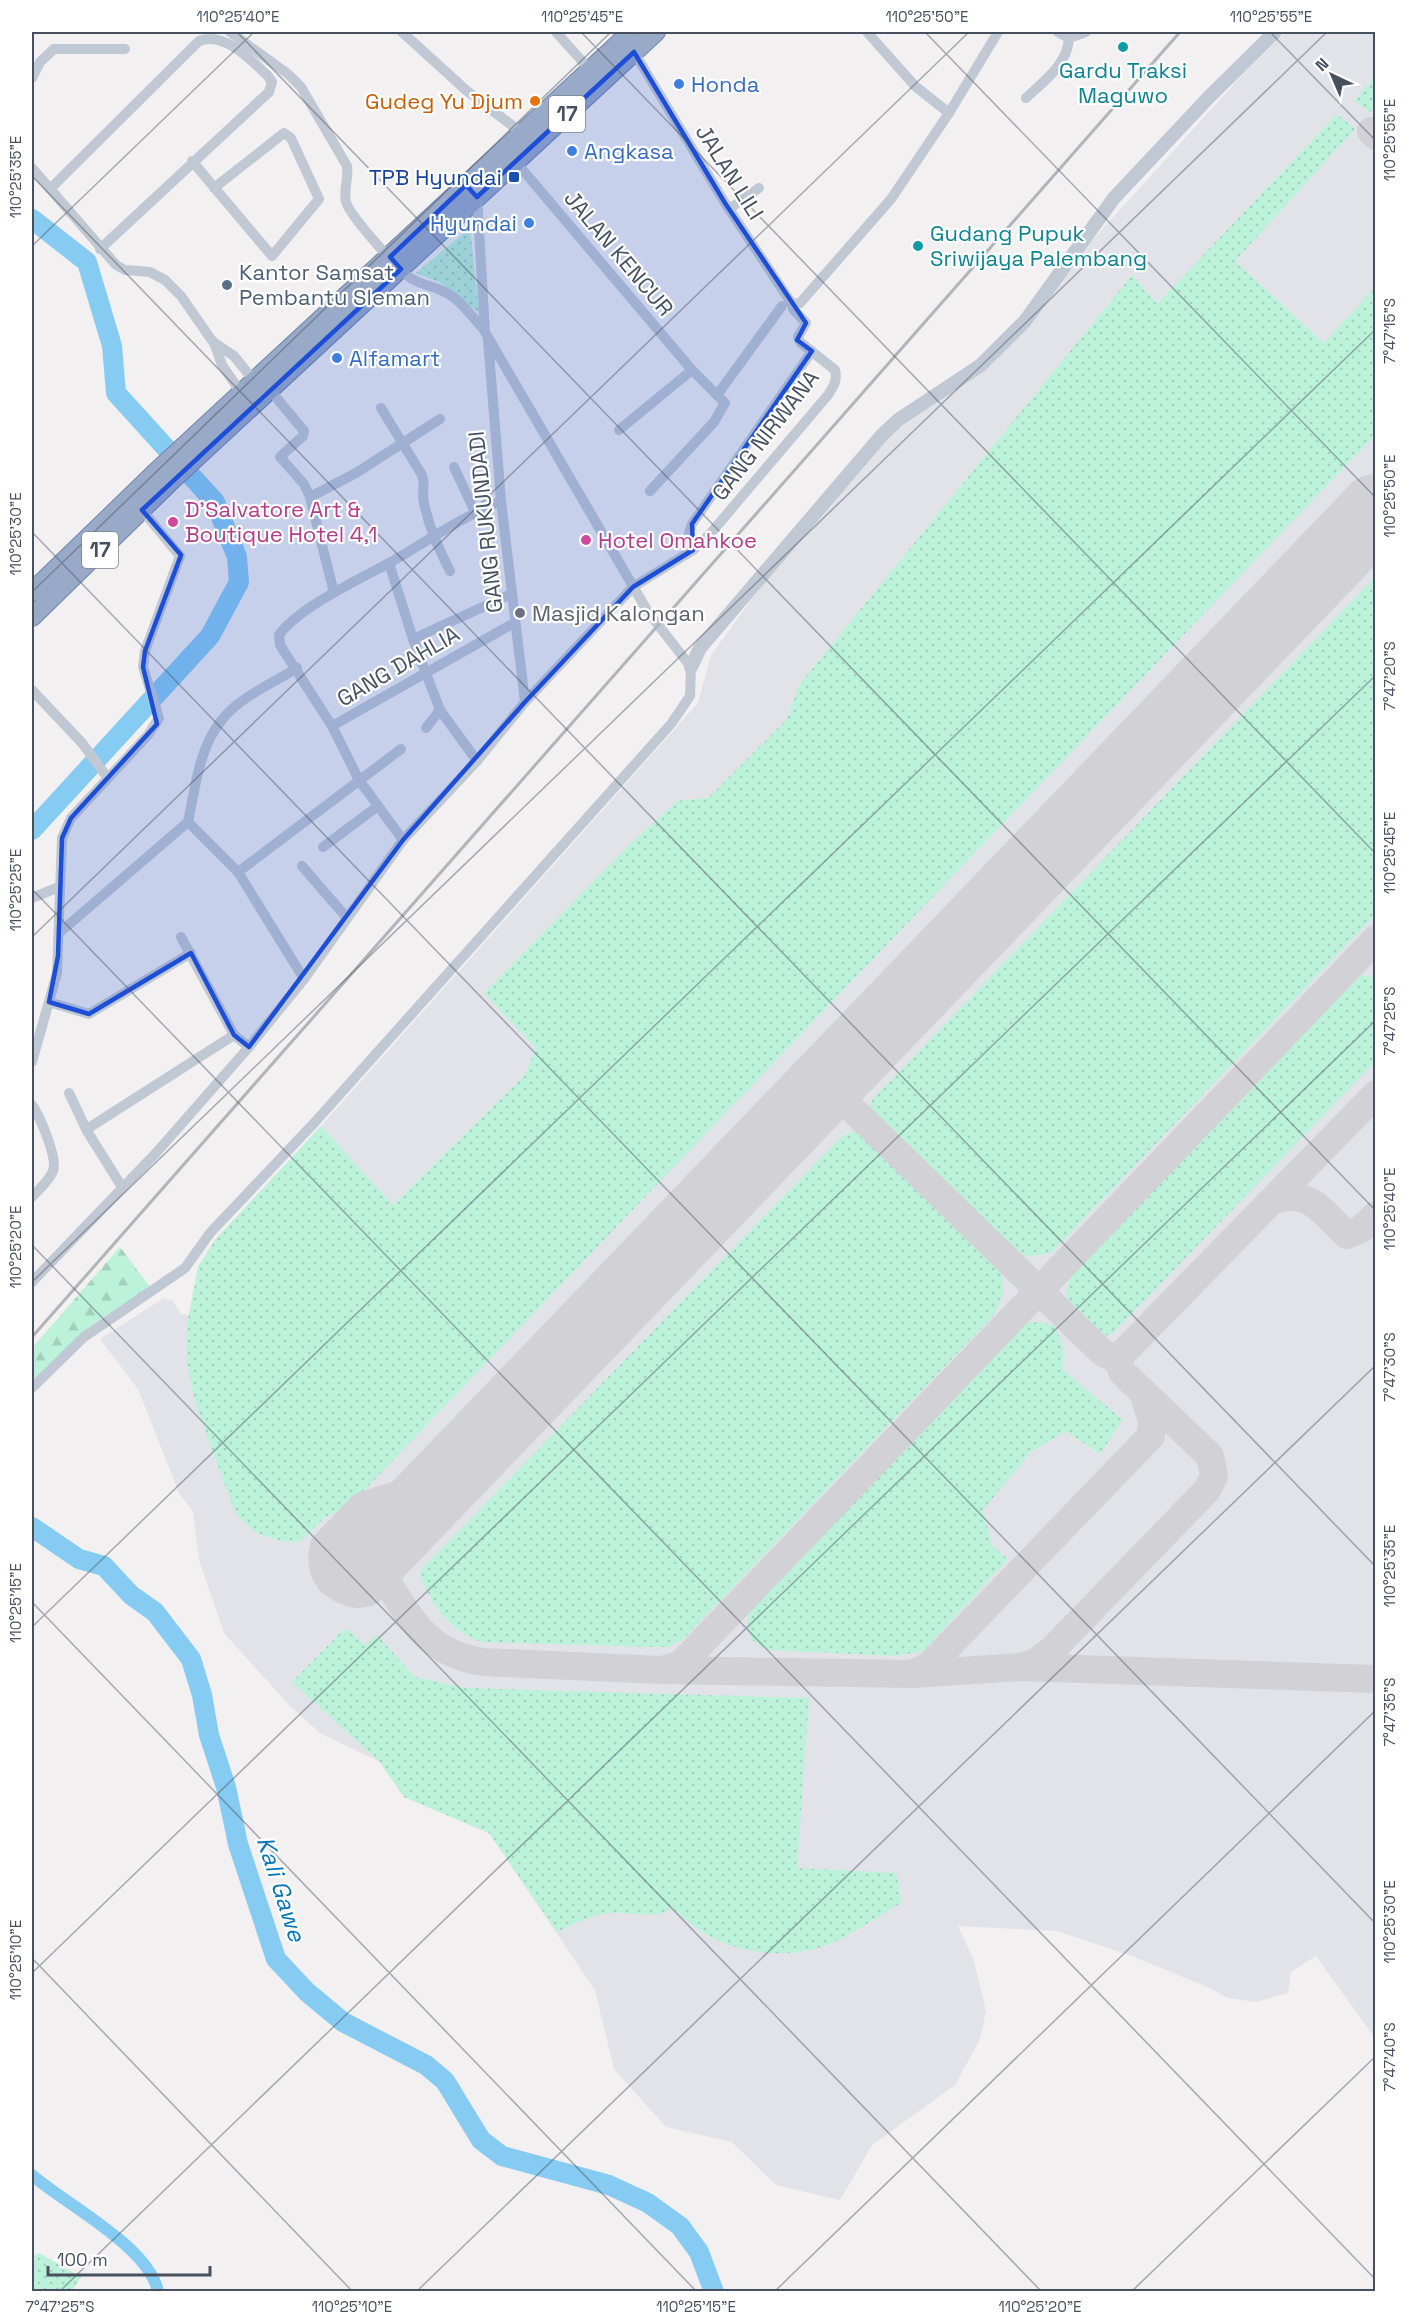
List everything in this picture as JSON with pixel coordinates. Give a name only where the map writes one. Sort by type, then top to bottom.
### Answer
[{"type":"highway","name":"17","points":[[32,592],[162,478],[395,263],[472,191],[522,133],[631,32]]},
{"type":"highway","name":"17","points":[[472,191],[516,162],[656,32]]},
{"type":"highway","name":"17","points":[[205,439],[256,389]]},
{"type":"highway","name":"17","points":[[32,617],[142,510],[162,478]]},
{"type":"street","points":[[230,32],[288,74],[301,87],[347,166],[349,175],[345,190],[346,203],[352,216],[395,263],[415,280],[439,287],[456,300],[486,334],[657,627],[691,667]]},
{"type":"street","points":[[402,32],[467,91],[522,133]]},
{"type":"street","points":[[556,32],[590,70]]},
{"type":"street","points":[[867,32],[915,86],[949,113]]},
{"type":"street","points":[[1058,32],[1070,38],[1086,32]]},
{"type":"street","points":[[32,1388],[84,1337],[185,1268],[210,1233],[315,1122],[671,724],[690,696],[691,667],[700,648],[866,452],[898,420],[957,384],[1002,345],[1046,295],[1122,190],[1209,97],[1275,32]]},
{"type":"street","points":[[650,491],[722,411],[725,403],[717,395],[791,304],[891,199],[949,113],[993,34]]},
{"type":"street","points":[[50,189],[199,41],[213,38],[229,44],[267,75],[272,82],[268,92],[100,249]]},
{"type":"street","points":[[1026,98],[1063,60],[1069,48],[1070,38]]},
{"type":"street","points":[[32,78],[40,62],[54,49],[125,49]]},
{"type":"street","name":"JALAN LILI","points":[[634,52],[729,209],[791,304]]},
{"type":"street","points":[[192,161],[214,188],[272,256],[319,199],[291,138],[284,133],[214,188]]},
{"type":"street","name":"JALAN KENCUR","points":[[516,162],[692,370],[717,395]]},
{"type":"street","points":[[32,168],[116,265],[125,270],[150,272],[165,280],[181,296],[213,342],[222,365],[256,389],[304,431],[303,436],[280,458],[304,484],[310,497],[334,593]]},
{"type":"street","points":[[729,209],[759,188]]},
{"type":"street","name":"GANG RUKUNDADI","points":[[472,191],[501,501],[525,702]]},
{"type":"street","name":"GANG NIRWANA","points":[[32,1282],[156,1153],[249,1047],[304,979],[403,840],[477,761],[525,702],[633,587],[693,550],[740,500],[835,384],[837,375],[835,370],[799,340],[806,323],[791,304]]},
{"type":"street","points":[[213,342],[234,356],[256,389]]},
{"type":"street","points":[[693,550],[689,533],[692,524],[812,351]]},
{"type":"street","points":[[619,430],[692,370]]},
{"type":"street","points":[[381,408],[404,442],[424,482],[424,503],[434,537],[450,571]]},
{"type":"street","points":[[310,497],[356,473],[440,419]]},
{"type":"street","points":[[454,467],[475,512]]},
{"type":"street","points":[[403,840],[359,780],[332,726],[280,645],[279,635],[285,627],[334,593],[475,512],[501,501]]},
{"type":"street","points":[[32,1062],[57,973],[62,838],[71,818],[157,724],[159,718],[143,667],[145,651],[180,556],[142,510]]},
{"type":"street","points":[[389,563],[413,639],[440,710],[477,761]]},
{"type":"street","points":[[413,639],[511,594]]},
{"type":"street","name":"GANG DAHLIA","points":[[332,726],[514,623]]},
{"type":"street","points":[[59,933],[188,822],[201,765],[220,721],[235,707],[297,669]]},
{"type":"street","points":[[32,690],[82,743],[107,777]]},
{"type":"street","points":[[426,728],[440,710]]},
{"type":"street","points":[[238,872],[401,749]]},
{"type":"street","points":[[322,847],[378,806]]},
{"type":"street","points":[[188,822],[238,872],[304,979]]},
{"type":"street","points":[[302,866],[347,918]]},
{"type":"street","points":[[32,898],[59,886]]},
{"type":"street","points":[[181,937],[234,1035],[249,1047]]},
{"type":"street","points":[[49,1002],[89,1014],[191,953]]},
{"type":"street","points":[[87,1129],[234,1035]]},
{"type":"street","points":[[69,1093],[87,1129],[122,1187]]},
{"type":"street","points":[[32,1105],[55,1163],[50,1178],[32,1197]]},
{"type":"highlighted area","points":[[634,52],[725,203],[806,323],[797,340],[812,351],[692,524],[693,550],[633,587],[525,702],[403,840],[249,1047],[234,1035],[191,953],[89,1014],[49,1002],[58,956],[62,838],[71,818],[157,724],[143,667],[145,651],[181,555],[142,510],[401,269],[390,257],[466,185],[477,197]]},
{"type":"shaded area","points":[[1286,32],[1375,32],[1375,2038],[1316,1956],[1291,1972],[1288,1993],[1256,2002],[1228,1998],[1210,1988],[1129,1955],[1057,1931],[958,1926],[974,1961],[986,2011],[980,2039],[955,2085],[872,2145],[840,2200],[776,2185],[732,2142],[666,2127],[614,2069],[595,1990],[489,1833],[404,1797],[380,1762],[320,1733],[290,1706],[224,1633],[199,1560],[193,1511],[180,1495],[138,1389],[100,1339],[164,1298],[173,1301],[181,1314],[189,1315],[198,1267],[215,1240],[321,1126],[698,703],[711,655],[783,556],[853,474],[894,432],[992,365],[1054,292],[1078,256],[1245,72]]},
{"type":"green space","points":[[1375,76],[1375,107],[1370,112],[1354,101]]},
{"type":"green space","points":[[1337,114],[1355,129],[1235,261],[1324,343],[1375,287],[1375,435],[351,1504],[324,1518],[299,1542],[271,1538],[247,1525],[234,1510],[195,1402],[187,1364],[187,1324],[198,1267],[215,1240],[321,1126],[393,1205],[524,1076],[536,1048],[484,993],[629,845],[677,801],[708,798],[787,719],[799,685],[1132,275],[1157,304]]},
{"type":"green space","points":[[470,228],[479,313],[439,282],[416,273]]},
{"type":"green space","points":[[1375,577],[1375,915],[1051,1253],[1026,1256],[1016,1253],[1005,1246],[871,1115],[872,1100]]},
{"type":"green space","points":[[1364,975],[1375,978],[1375,1062],[1112,1334],[1099,1337],[1079,1319],[1068,1303],[1066,1295],[1072,1273],[1080,1260],[1350,979]]},
{"type":"green space","points":[[853,1131],[866,1137],[999,1267],[1002,1291],[1000,1303],[994,1315],[683,1639],[669,1647],[482,1642],[461,1632],[435,1605],[419,1572],[841,1137]]},
{"type":"green space","points":[[120,1247],[150,1287],[89,1327],[32,1382],[32,1348]]},
{"type":"green space","points":[[1042,1322],[1055,1326],[1063,1347],[1063,1370],[1123,1420],[1100,1454],[1066,1431],[1031,1452],[983,1510],[992,1546],[1008,1559],[923,1651],[896,1656],[770,1650],[756,1643],[751,1638],[748,1627],[751,1604],[1009,1333],[1027,1323]]},
{"type":"green space","points":[[343,1630],[349,1631],[365,1645],[377,1635],[415,1677],[465,1688],[809,1698],[797,1868],[897,1873],[901,1903],[833,1943],[794,1952],[762,1952],[731,1946],[704,1933],[671,1908],[650,1915],[604,1914],[583,1920],[557,1932],[489,1833],[404,1797],[380,1762],[292,1682]]},
{"type":"green space","points":[[39,2253],[81,2277],[72,2291],[32,2291],[32,2257]]},
{"type":"waterway","points":[[32,219],[87,262],[112,346],[116,393],[215,502],[237,557],[239,582],[210,636],[32,830]]},
{"type":"waterway","name":"Kali Gawe","points":[[32,1527],[79,1559],[104,1566],[131,1595],[155,1612],[191,1659],[202,1695],[209,1735],[226,1787],[238,1844],[276,1959],[307,1992],[343,2022],[426,2065],[445,2081],[481,2140],[502,2156],[609,2185],[648,2203],[680,2226],[699,2252],[714,2292]]},
{"type":"waterway","points":[[32,2175],[123,2243],[140,2259],[152,2275],[158,2292]]},
{"type":"taxiway","points":[[1371,131],[1376,136]]},
{"type":"taxiway","points":[[662,1670],[681,1664],[1376,939]]},
{"type":"taxiway","points":[[841,1068],[840,1091],[847,1104],[1103,1353],[1112,1357],[1122,1354]]},
{"type":"taxiway","points":[[1021,1667],[1036,1662],[1053,1649],[1207,1490],[1214,1476],[1210,1456],[1122,1372],[1119,1363],[1122,1354],[1376,1094]]},
{"type":"taxiway","points":[[807,1105],[834,1099],[847,1104]]},
{"type":"taxiway","points":[[1272,1201],[1285,1197],[1305,1199],[1322,1210],[1347,1235],[1361,1229],[1376,1215]]},
{"type":"taxiway","points":[[912,1674],[929,1666],[1151,1436],[1152,1420],[1142,1391]]},
{"type":"taxiway","points":[[389,1540],[385,1578],[369,1592],[341,1589],[331,1582],[324,1571],[322,1557],[324,1546],[362,1506],[447,1479]]},
{"type":"taxiway","points":[[385,1578],[413,1621],[435,1643],[464,1658],[483,1662],[661,1670],[911,1674],[1021,1667],[1376,1679]]},
{"type":"runway","points":[[358,1571],[1376,511]]},
{"type":"railway","points":[[32,1337],[1180,32]]},
{"type":"place","name":"Gardu Traksi Maguwo","points":[[1123,47]]},
{"type":"place","name":"Honda","points":[[679,84]]},
{"type":"place","name":"Gudeg Yu Djum","points":[[535,101]]},
{"type":"place","name":"Angkasa","points":[[572,151]]},
{"type":"place","name":"TPB Hyundai","points":[[514,177]]},
{"type":"place","name":"Hyundai","points":[[529,223]]},
{"type":"place","name":"Gudang Pupuk Sriwijaya Palembang","points":[[918,246]]},
{"type":"place","name":"Kantor Samsat Pembantu Sleman","points":[[227,285]]},
{"type":"place","name":"Alfamart","points":[[337,358]]},
{"type":"place","name":"D'Salvatore Art & Boutique Hotel 4,1","points":[[173,522]]},
{"type":"place","name":"Hotel Omahkoe","points":[[586,540]]},
{"type":"place","name":"Masjid Kalongan","points":[[520,613]]}]
